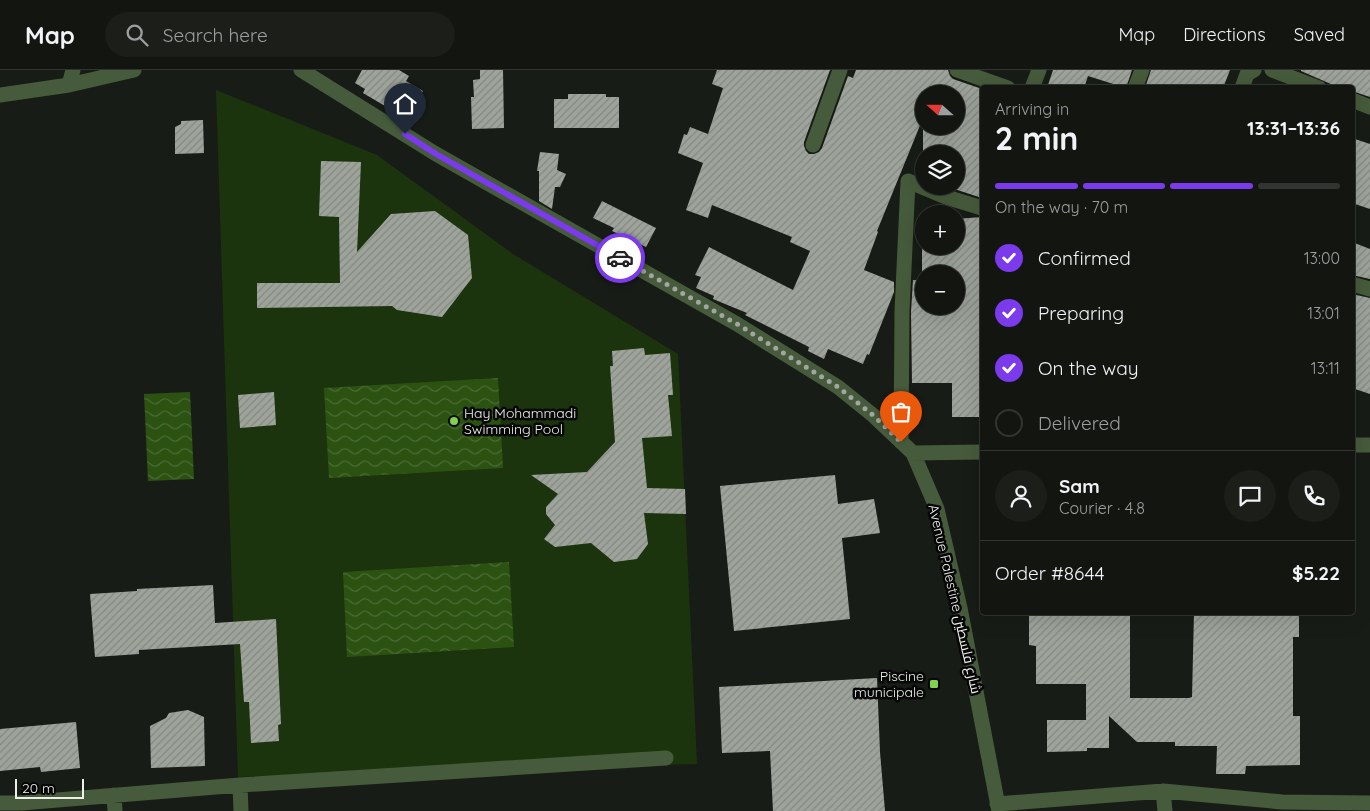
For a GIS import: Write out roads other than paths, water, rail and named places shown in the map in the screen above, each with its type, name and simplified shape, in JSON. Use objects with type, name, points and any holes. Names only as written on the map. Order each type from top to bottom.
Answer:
[{"type":"street","points":[[0,94],[71,77],[134,70]]},
{"type":"street","name":"Avenue Palestine شارع فلسطين","points":[[301,70],[436,154],[737,324],[838,387],[874,416],[913,453],[937,509],[960,608],[998,807]]},
{"type":"street","points":[[813,145],[840,70]]},
{"type":"street","points":[[957,70],[1000,85]]},
{"type":"street","points":[[1033,85],[1039,70]]},
{"type":"street","points":[[1136,85],[1142,70]]},
{"type":"street","points":[[1243,85],[1247,74],[1254,70]]},
{"type":"street","points":[[1272,70],[1311,85]]},
{"type":"street","points":[[1355,101],[1370,107]]},
{"type":"street","points":[[901,442],[902,312],[908,181],[946,197],[980,207]]},
{"type":"street","points":[[1355,285],[1370,290]]},
{"type":"street","points":[[1355,445],[1370,445]]},
{"type":"street","points":[[913,453],[980,452]]},
{"type":"street","points":[[0,803],[21,807],[114,794],[666,758]]},
{"type":"street","points":[[240,786],[241,811]]},
{"type":"street","points":[[1163,791],[1165,811]]},
{"type":"street","points":[[998,807],[1163,791],[1283,807],[1370,803]]},
{"type":"street","points":[[114,794],[115,811]]},
{"type":"water","points":[[498,378],[503,468],[329,478],[324,388]]},
{"type":"water","points":[[190,392],[194,479],[148,481],[144,394]]},
{"type":"water","points":[[509,562],[514,647],[347,657],[343,572]]},
{"type":"place","name":"Hay Mohammadi Swimming Pool","points":[[454,421]]},
{"type":"place","name":"Piscine municipale","points":[[934,684]]}]
